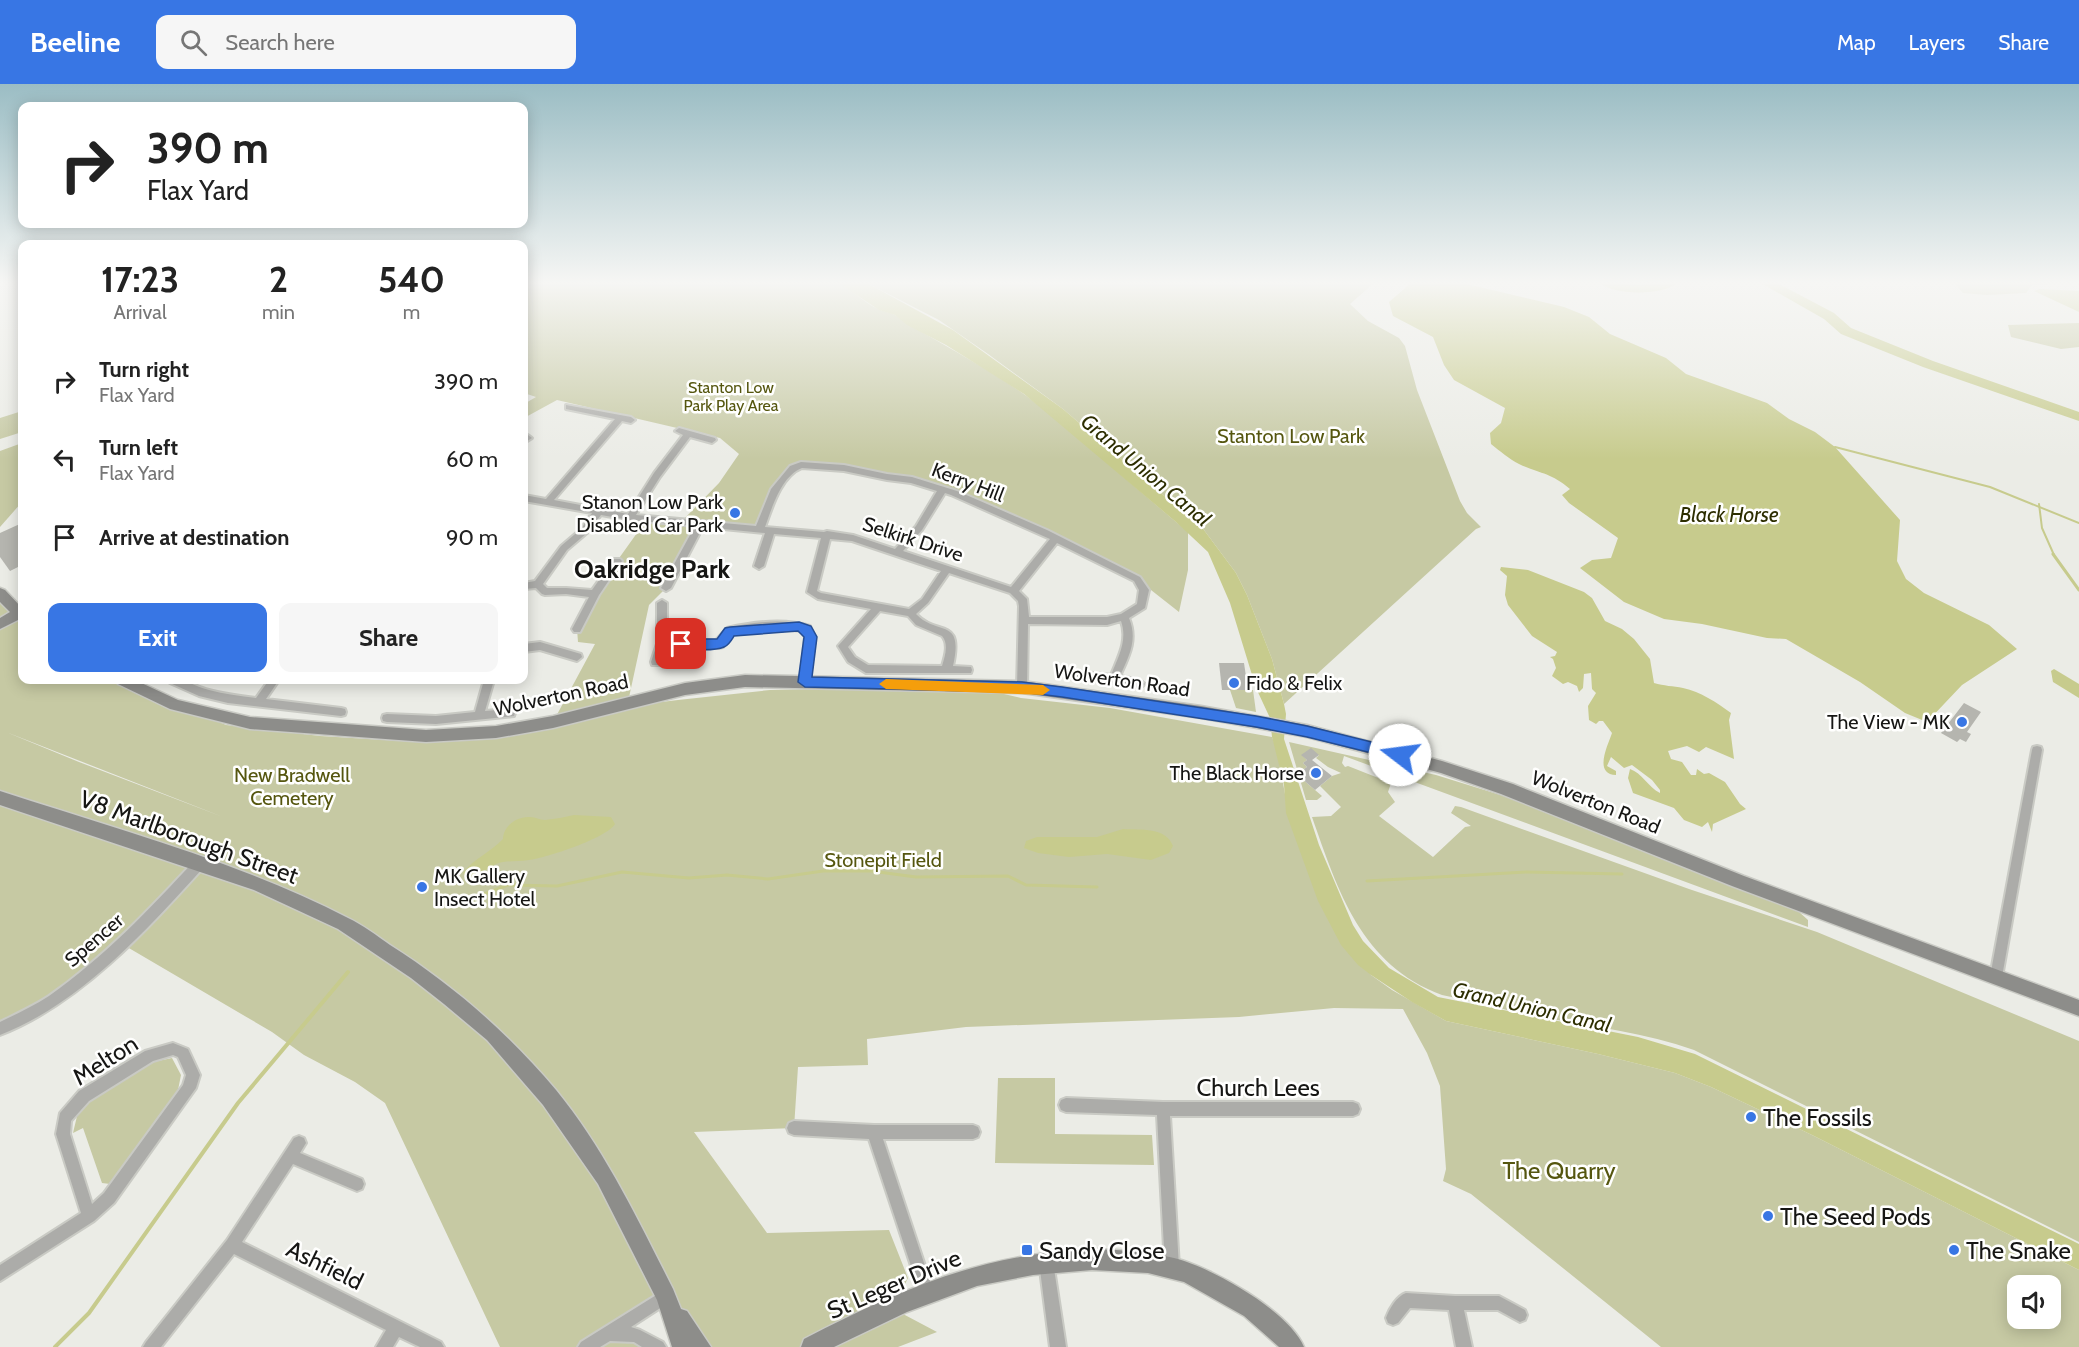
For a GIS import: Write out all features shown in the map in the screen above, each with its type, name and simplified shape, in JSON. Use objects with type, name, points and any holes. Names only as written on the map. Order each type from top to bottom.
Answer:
[{"type":"street","points":[[569,407],[631,420]]},
{"type":"street","points":[[547,503],[620,418]]},
{"type":"street","points":[[630,517],[684,433],[712,440]]},
{"type":"street","name":"Kerry Hill","points":[[759,529],[776,489],[794,468],[801,465],[844,468],[912,480],[954,493],[1056,538],[1137,579],[1144,590],[1142,606],[1124,617]]},
{"type":"street","points":[[897,552],[919,528],[942,490]]},
{"type":"street","name":"Selkirk Drive","points":[[528,499],[630,517],[853,538],[1013,591]]},
{"type":"street","points":[[528,585],[538,584],[564,548],[584,531],[598,512]]},
{"type":"street","points":[[666,588],[700,525]]},
{"type":"street","points":[[759,566],[771,530]]},
{"type":"street","points":[[828,534],[812,592],[818,596],[911,613],[917,621],[943,632],[949,638],[952,643],[947,669]]},
{"type":"street","points":[[1022,687],[1024,620],[1022,599],[1013,591],[1056,538]]},
{"type":"street","points":[[577,629],[595,594],[617,561]]},
{"type":"street","points":[[911,613],[925,601],[947,569]]},
{"type":"street","points":[[538,584],[545,592],[566,591],[595,594]]},
{"type":"street","points":[[0,592],[18,611]]},
{"type":"street","points":[[656,662],[662,644],[662,603]]},
{"type":"street","points":[[878,607],[871,618],[843,645],[845,652],[855,663],[866,669],[968,670]]},
{"type":"street","points":[[0,624],[18,615]]},
{"type":"street","points":[[1024,620],[1107,621],[1124,617],[1130,628],[1127,655],[1120,664],[1114,679]]},
{"type":"street","points":[[662,644],[719,644],[730,632],[799,626],[807,629],[810,637],[805,682]]},
{"type":"street","points":[[528,648],[540,646],[578,657]]},
{"type":"street","points":[[1067,674],[1140,684]]},
{"type":"street","name":"Wolverton Road","points":[[131,684],[175,705],[250,723],[426,736],[496,732],[553,722],[686,689],[745,681],[1022,687],[1152,704],[1297,729],[1389,752],[1507,789],[1738,881],[2079,1008]]},
{"type":"street","points":[[183,684],[203,693],[228,699],[341,712]]},
{"type":"street","points":[[258,703],[271,684]]},
{"type":"street","points":[[479,715],[488,684]]},
{"type":"street","points":[[387,718],[436,720],[510,713]]},
{"type":"street","points":[[1996,977],[2037,750]]},
{"type":"street","name":"V8 Marlborough Street","points":[[0,798],[259,884],[344,924],[417,972],[450,998],[493,1035],[550,1098],[605,1178],[668,1301],[683,1347]]},
{"type":"street","name":"Spencer","points":[[0,1029],[51,1001],[103,960],[162,906],[199,864]]},
{"type":"street","name":"Melton","points":[[0,1274],[89,1216],[109,1198],[189,1088],[193,1075],[183,1053],[173,1049],[150,1055],[84,1096],[65,1118],[63,1134],[89,1216]]},
{"type":"street","name":"Church Lees","points":[[1066,1105],[1163,1109],[1353,1109]]},
{"type":"street","points":[[1163,1109],[1172,1267]]},
{"type":"street","points":[[794,1128],[874,1132],[973,1132]]},
{"type":"street","points":[[874,1132],[927,1293]]},
{"type":"street","points":[[151,1347],[232,1245],[292,1157],[299,1143]]},
{"type":"street","points":[[292,1157],[357,1184]]},
{"type":"street","name":"Ashfield","points":[[232,1245],[436,1347]]},
{"type":"street","name":"St Leger Drive","points":[[812,1347],[927,1293],[972,1277],[1046,1262],[1111,1258],[1172,1267],[1189,1273],[1244,1303],[1293,1347]]},
{"type":"street","points":[[1046,1262],[1058,1347]]},
{"type":"street","points":[[1394,1318],[1406,1300],[1499,1303],[1520,1315]]},
{"type":"street","points":[[586,1347],[668,1301],[700,1347]]},
{"type":"street","points":[[1455,1303],[1464,1347]]},
{"type":"street","points":[[384,1347],[397,1327]]},
{"type":"street","points":[[608,1334],[635,1335],[658,1347]]},
{"type":"green space","name":"Stanton Low Park Play Area","points":[[528,341],[937,341],[1025,395],[1079,438],[1188,532],[1188,570],[1179,612],[1137,579],[954,493],[912,480],[844,468],[801,465],[776,489],[759,529],[700,525],[666,588],[649,605],[628,702],[553,722],[595,644],[578,642],[577,629],[617,561],[647,519],[680,523],[719,483],[739,454],[720,438],[557,400],[528,416],[528,402],[536,397],[528,394]]},
{"type":"green space","name":"Stanton Low Park","points":[[969,341],[1401,341],[1405,346],[1417,390],[1460,501],[1467,513],[1481,527],[1476,529],[1284,704],[1272,659],[1247,595],[1236,573],[1204,530],[1063,409]]},
{"type":"green space","points":[[2027,341],[2079,341],[2079,347],[2061,349]]},
{"type":"green space","points":[[18,412],[18,433],[0,439],[0,418]]},
{"type":"green space","points":[[18,444],[18,507],[0,527],[0,451]]},
{"type":"green space","points":[[0,593],[18,612],[18,684],[132,684],[226,725],[320,736],[417,742],[470,740],[554,727],[653,703],[770,690],[969,686],[1021,698],[1110,708],[1272,737],[1285,794],[1371,975],[1392,990],[1446,1021],[1675,1073],[1711,1087],[1814,1136],[2079,1270],[2079,1347],[1661,1347],[1471,1194],[1443,1181],[1446,1169],[1440,1086],[1427,1053],[1403,1009],[1334,1008],[1239,1017],[966,1027],[867,1039],[868,1065],[798,1067],[794,1128],[694,1132],[767,1233],[889,1230],[908,1278],[902,1290],[847,1329],[903,1314],[937,1332],[898,1347],[700,1347],[665,1296],[609,1333],[658,1347],[500,1347],[385,1103],[355,1082],[304,1055],[272,1032],[122,944],[103,960],[0,1029]],"holes":[[[6,732],[223,817],[79,762]]]},
{"type":"green space","points":[[1230,690],[1253,690],[1256,712],[1236,708]]},
{"type":"green space","points":[[1289,742],[1436,775],[1507,797],[1798,911],[1808,920],[1808,927],[1344,756],[1342,763],[1345,767],[1348,766],[1391,783],[1388,792],[1395,802],[1379,816],[1433,857],[1465,827],[1471,826],[1451,813],[1455,806],[1461,807],[1689,889],[1817,932],[2079,1041],[2079,1242],[1694,1050],[1639,1035],[1533,1016],[1442,995],[1414,982],[1391,965],[1372,945],[1356,922],[1332,872],[1312,817],[1331,816],[1341,807],[1320,786],[1332,776],[1341,773],[1316,758],[1319,755],[1302,755],[1307,760],[1303,763],[1307,767],[1301,771],[1305,775],[1301,778],[1322,796],[1317,800],[1306,800]]},
{"type":"green space","points":[[172,1058],[181,1075],[177,1095],[110,1184],[102,1183],[83,1128],[73,1133],[78,1112],[91,1098],[148,1063]]},
{"type":"green space","points":[[998,1078],[1055,1078],[1055,1134],[1152,1135],[1154,1165],[995,1163]]},
{"type":"water","points":[[938,341],[968,341],[1063,409],[1204,530],[1236,573],[1272,659],[1286,714],[1284,739],[1319,845],[1353,925],[1363,941],[1389,968],[1438,997],[1638,1037],[1695,1054],[2079,1244],[2079,1270],[1814,1136],[1711,1087],[1675,1073],[1446,1021],[1412,1002],[1358,965],[1341,945],[1318,901],[1286,813],[1284,785],[1272,737],[1270,718],[1256,688],[1230,603],[1208,552],[1176,522],[1024,394]]},
{"type":"water","name":"Black Horse","points":[[1435,341],[1626,341],[1666,358],[1686,374],[1767,403],[1835,447],[1900,520],[1897,561],[1906,579],[1924,593],[1989,625],[2017,649],[1962,685],[1927,722],[1905,713],[1860,682],[1786,639],[1767,638],[1702,624],[1664,619],[1624,602],[1580,568],[1592,560],[1611,558],[1618,538],[1569,503],[1562,495],[1570,489],[1563,483],[1515,462],[1491,444],[1490,433],[1501,423],[1505,408],[1454,380],[1444,365]]},
{"type":"water","points":[[1501,567],[1528,570],[1584,592],[1592,598],[1605,621],[1622,629],[1634,639],[1650,659],[1654,683],[1696,692],[1731,713],[1729,720],[1734,759],[1706,747],[1699,752],[1687,746],[1668,751],[1671,759],[1682,762],[1691,775],[1696,775],[1697,769],[1725,782],[1746,809],[1713,824],[1712,832],[1708,822],[1702,827],[1684,820],[1674,808],[1633,793],[1628,778],[1630,769],[1660,793],[1660,790],[1652,780],[1632,765],[1624,768],[1611,757],[1607,766],[1616,771],[1616,775],[1605,770],[1605,751],[1612,733],[1603,721],[1596,724],[1589,720],[1588,706],[1596,693],[1592,689],[1591,673],[1584,674],[1583,688],[1579,692],[1577,686],[1568,682],[1563,684],[1552,676],[1556,668],[1550,657],[1555,656],[1557,652],[1532,636],[1508,605],[1505,595],[1507,576],[1500,570]]},
{"type":"water","points":[[2054,669],[2079,684],[2079,698],[2053,682],[2051,671]]},
{"type":"water","points":[[574,815],[611,817],[615,824],[589,841],[548,856],[496,864],[470,877],[466,877],[463,873],[503,839],[505,830],[516,820],[530,817],[545,820]]},
{"type":"water","points":[[1123,829],[1152,831],[1165,835],[1173,846],[1169,853],[1151,860],[1107,854],[1069,857],[1038,853],[1024,848],[1026,841],[1037,837],[1097,837]]},
{"type":"building","points":[[18,525],[18,567],[10,571],[0,557],[0,533]]},
{"type":"building","name":"Fido & Felix","points":[[1219,663],[1244,663],[1248,690],[1222,690]]},
{"type":"building","name":"The View - MK","points":[[1964,703],[1981,712],[1967,732],[1971,734],[1966,742],[1960,739],[1957,742],[1941,733]]},
{"type":"building","name":"The Black Horse","points":[[1311,748],[1319,755],[1312,760],[1332,776],[1315,790],[1301,778],[1305,775],[1301,771],[1307,767],[1303,763],[1307,760],[1301,755]]},
{"type":"waterway","points":[[1871,341],[1928,364],[2079,417]]},
{"type":"waterway","points":[[1835,447],[1990,487],[2039,507]]},
{"type":"waterway","points":[[2039,507],[2079,523]]},
{"type":"waterway","points":[[2039,507],[2042,528],[2054,555]]},
{"type":"waterway","points":[[2053,554],[2079,590]]},
{"type":"waterway","points":[[445,896],[466,901],[508,885],[557,886],[622,872],[689,878],[727,875],[768,879],[823,871],[871,871],[916,877],[1008,876],[1026,885],[1097,887]]},
{"type":"waterway","points":[[1367,881],[1526,872],[1622,874]]},
{"type":"waterway","points":[[55,1347],[89,1313],[238,1103],[348,972]]},
{"type":"slow traffic","points":[[886,684],[1022,687],[1043,690]]},
{"type":"place","name":"Stanon Low Park Disabled Car Park","points":[[735,513]]},
{"type":"place","name":"Fido & Felix","points":[[1234,683]]},
{"type":"place","name":"The View - MK","points":[[1962,722]]},
{"type":"place","name":"The Black Horse","points":[[1316,773]]},
{"type":"place","name":"MK Gallery Insect Hotel","points":[[422,887]]},
{"type":"place","name":"The Fossils","points":[[1751,1117]]},
{"type":"place","name":"The Seed Pods","points":[[1768,1216]]},
{"type":"place","name":"Sandy Close","points":[[1027,1250]]},
{"type":"place","name":"The Snake","points":[[1954,1250]]},
{"type":"district","name":"Oakridge Park","points":[[652,569]]},
{"type":"route","points":[[681,644],[719,644],[730,632],[799,626],[807,629],[810,634],[805,682],[1022,687],[1162,706],[1307,731],[1400,755]]},
{"type":"water label","name":"Grand Union Canal","points":[[1146,470]]},
{"type":"water label","name":"Grand Union Canal","points":[[1532,1007]]},
{"type":"park label","name":"New Bradwell Cemetery","points":[[292,786]]},
{"type":"park label","name":"Stonepit Field","points":[[883,860]]},
{"type":"park label","name":"The Quarry","points":[[1559,1170]]}]
